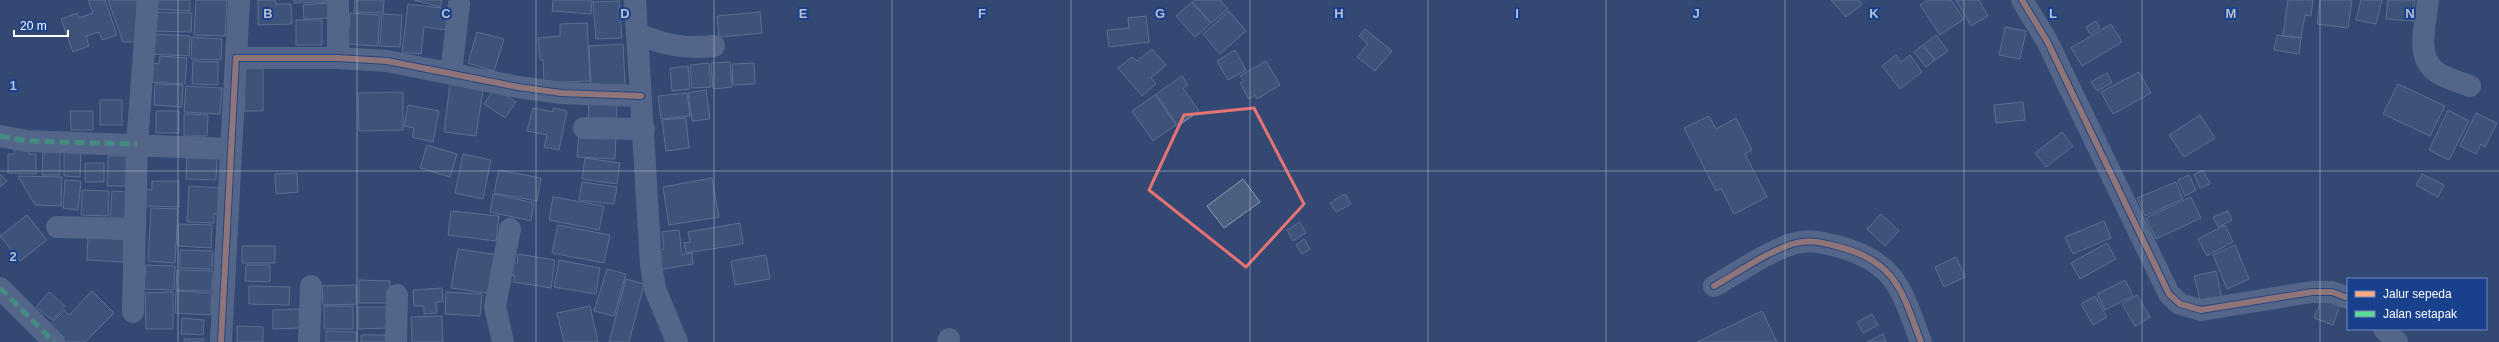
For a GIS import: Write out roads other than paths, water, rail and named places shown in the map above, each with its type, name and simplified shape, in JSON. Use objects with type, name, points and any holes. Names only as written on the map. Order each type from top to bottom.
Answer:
[{"type":"street","points":[[133,312],[137,144],[148,0]]},
{"type":"street","points":[[222,342],[239,0]]},
{"type":"street","points":[[338,0],[338,58]]},
{"type":"street","points":[[635,0],[644,129],[651,265],[655,289],[677,342]]},
{"type":"street","points":[[2022,0],[2047,41],[2170,294],[2180,304],[2201,310],[2312,292],[2332,292],[2347,298]]},
{"type":"street","points":[[2428,0],[2424,34],[2424,54],[2427,64],[2436,72],[2470,86]]},
{"type":"street","points":[[451,73],[459,4]]},
{"type":"street","points":[[637,34],[675,47],[688,48],[714,46]]},
{"type":"street","points":[[236,58],[338,58],[387,61],[518,87],[561,93],[641,96]]},
{"type":"street","points":[[584,128],[644,129]]},
{"type":"street","points":[[0,136],[26,141],[137,144],[231,149]]},
{"type":"street","points":[[57,227],[135,229]]},
{"type":"street","points":[[503,342],[495,307],[510,229]]},
{"type":"street","points":[[1714,286],[1792,244],[1810,241],[1852,250],[1875,260],[1893,278],[1921,342]]},
{"type":"street","points":[[309,342],[311,286]]},
{"type":"street","points":[[0,288],[54,342]]},
{"type":"street","points":[[396,342],[397,296]]},
{"type":"street","points":[[2385,330],[2397,342]]}]
